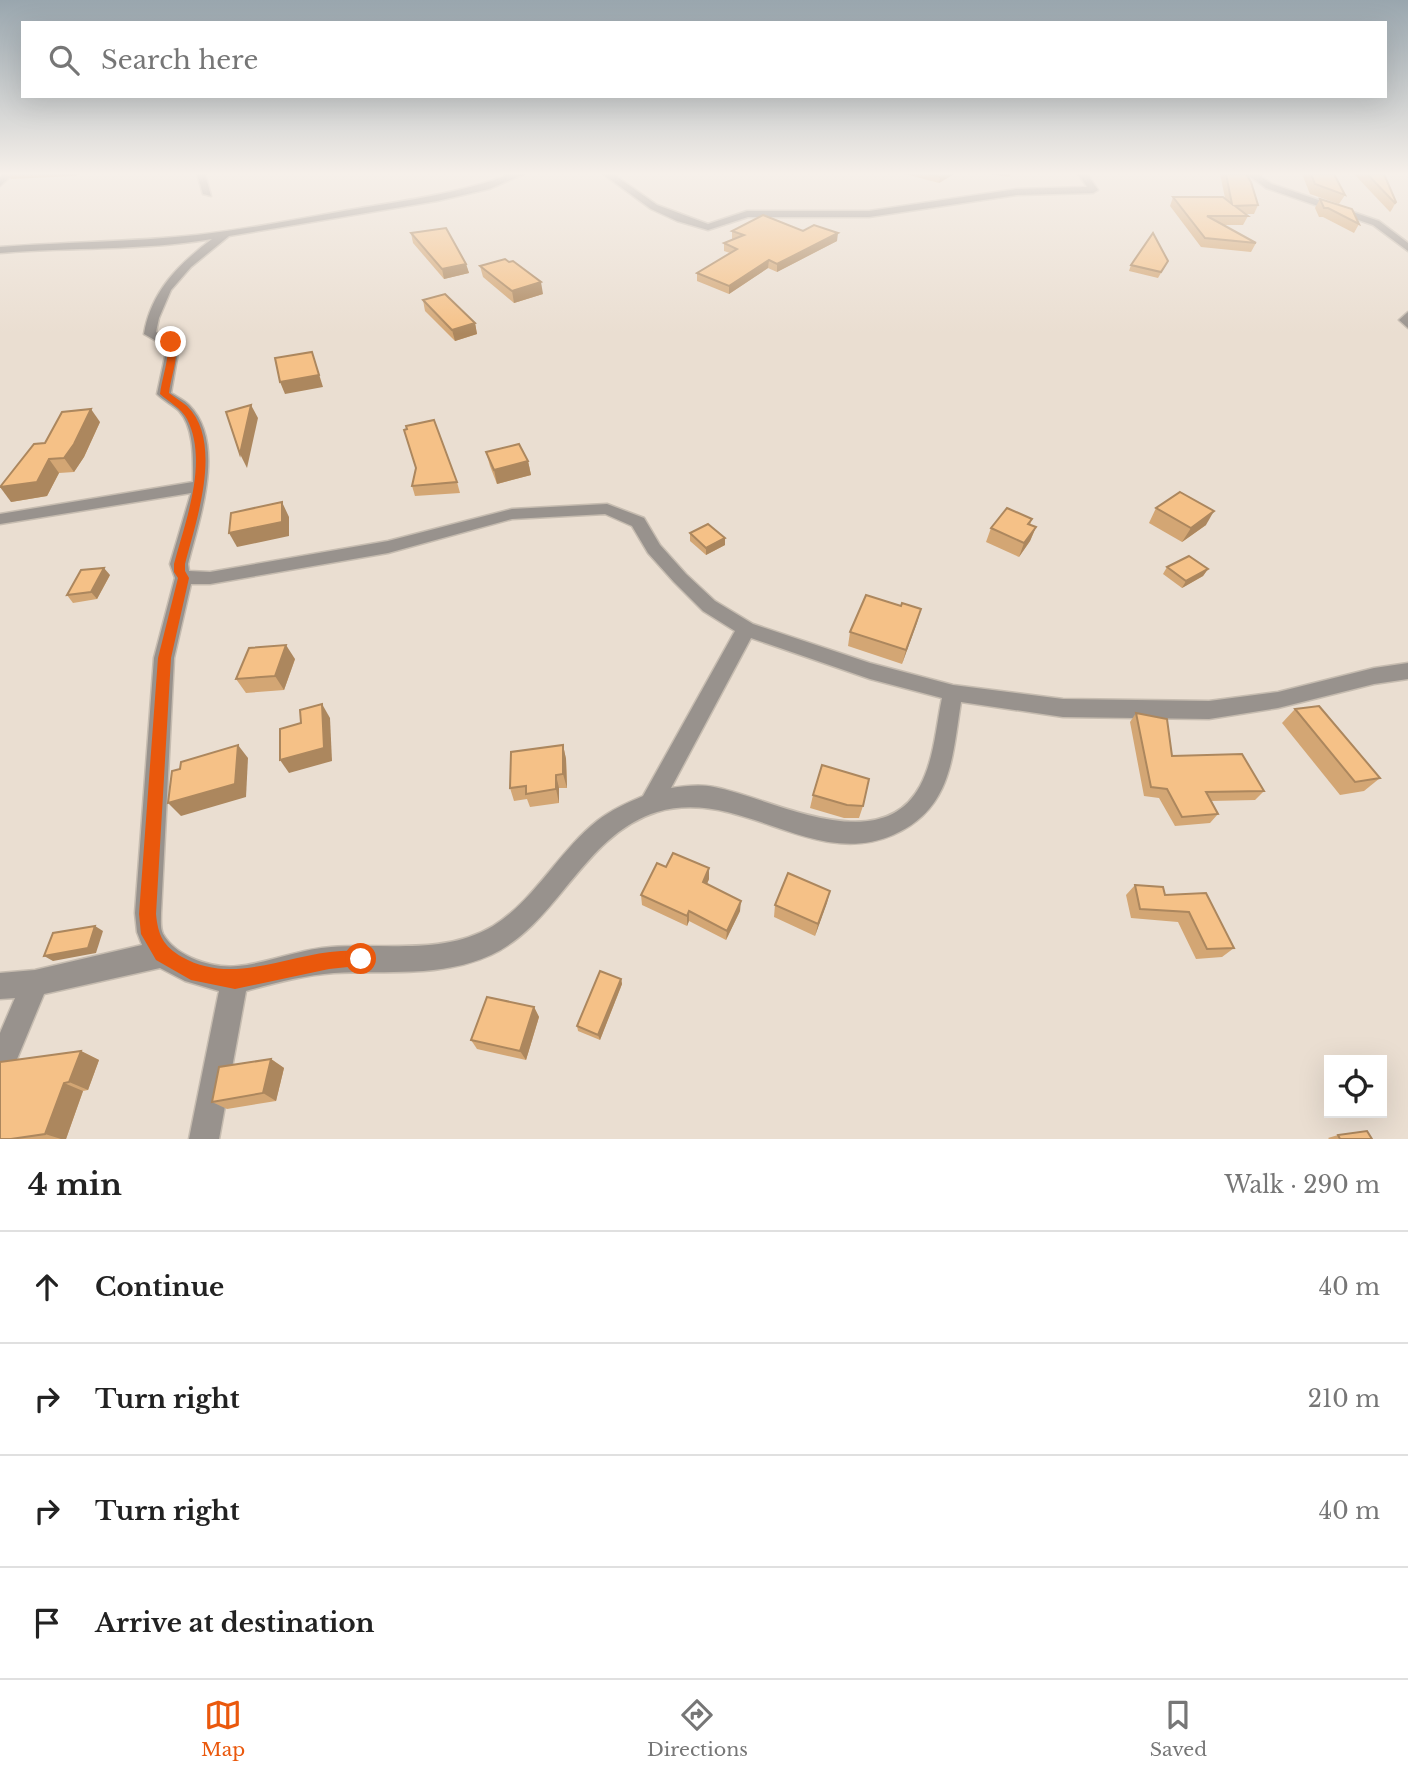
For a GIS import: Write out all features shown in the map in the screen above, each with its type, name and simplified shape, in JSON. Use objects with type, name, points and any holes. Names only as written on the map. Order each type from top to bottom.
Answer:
[{"type":"street","points":[[0,250],[120,245],[265,227]]},
{"type":"street","points":[[1381,227],[1408,248]]},
{"type":"street","points":[[225,234],[174,277],[159,302],[150,329],[150,334],[171,342],[173,347],[164,394],[184,408],[193,421],[200,455],[201,485],[179,564],[184,578],[164,658],[148,914],[150,934],[162,954],[191,971],[235,980],[329,960],[418,960],[470,951],[501,936],[524,919],[551,893],[603,828],[624,814],[651,804],[700,795],[821,831],[858,834],[882,827],[906,818],[929,795],[953,693]]},
{"type":"street","points":[[1408,316],[1405,320],[1408,324]]},
{"type":"street","points":[[0,520],[201,485]]},
{"type":"street","points":[[184,578],[210,578],[388,547],[512,514],[607,509],[638,522],[654,549],[680,578],[709,606],[746,629],[870,671],[953,693],[1063,708],[1209,710],[1278,700],[1374,676],[1408,671]]},
{"type":"street","points":[[651,804],[746,629]]},
{"type":"street","points":[[0,986],[35,983],[162,954]]},
{"type":"street","points":[[204,1139],[235,980]]},
{"type":"street","points":[[0,1066],[35,983]]},
{"type":"building","points":[[739,227],[793,227],[803,231],[810,227],[820,227],[838,233],[777,264],[769,260],[729,286],[697,273],[737,249],[724,243],[744,235],[732,231]]},
{"type":"building","points":[[1197,227],[1227,227],[1256,243],[1205,238]]},
{"type":"building","points":[[446,228],[466,264],[442,269],[411,233]]},
{"type":"building","points":[[1153,233],[1168,261],[1161,272],[1131,265]]},
{"type":"building","points":[[505,259],[513,261],[541,282],[512,291],[480,266]]},
{"type":"building","points":[[445,294],[475,323],[452,330],[423,300]]},
{"type":"building","points":[[312,352],[319,375],[280,382],[275,358]]},
{"type":"building","points":[[251,405],[240,454],[226,412]]},
{"type":"building","points":[[91,409],[64,458],[49,459],[37,482],[0,487],[34,444],[45,443],[62,412]]},
{"type":"building","points":[[434,420],[457,482],[412,486],[416,468],[404,430],[407,429],[406,426]]},
{"type":"building","points":[[519,444],[528,461],[494,470],[486,452]]},
{"type":"building","points":[[1180,492],[1214,511],[1191,528],[1156,508]]},
{"type":"building","points":[[282,502],[282,522],[229,533],[231,513]]},
{"type":"building","points":[[1007,508],[1032,519],[1028,524],[1036,527],[1024,543],[991,528]]},
{"type":"building","points":[[708,524],[725,538],[706,548],[690,533]]},
{"type":"building","points":[[1189,556],[1208,569],[1186,581],[1167,567]]},
{"type":"building","points":[[104,568],[91,592],[67,595],[81,570]]},
{"type":"building","points":[[866,595],[921,609],[906,650],[850,632]]},
{"type":"building","points":[[286,645],[275,676],[236,679],[249,648]]},
{"type":"building","points":[[322,704],[324,748],[280,760],[280,729],[301,723],[300,710]]},
{"type":"building","points":[[1319,706],[1380,778],[1355,782],[1295,709]]},
{"type":"building","points":[[1136,713],[1167,719],[1172,756],[1242,754],[1264,791],[1206,792],[1218,814],[1182,817],[1167,789],[1151,787]]},
{"type":"building","points":[[238,745],[235,784],[168,803],[172,771],[180,769],[181,762]]},
{"type":"building","points":[[563,745],[563,774],[556,775],[556,789],[526,794],[526,786],[510,788],[511,752]]},
{"type":"building","points":[[822,765],[869,779],[863,806],[847,805],[813,795]]},
{"type":"building","points":[[673,853],[709,868],[703,882],[741,901],[727,931],[689,911],[687,916],[641,895],[657,863],[666,867]]},
{"type":"building","points":[[788,873],[830,891],[818,924],[775,905]]},
{"type":"building","points":[[1135,885],[1163,887],[1165,895],[1206,893],[1234,948],[1207,949],[1189,912],[1140,909]]},
{"type":"building","points":[[95,926],[88,948],[44,956],[53,933]]},
{"type":"building","points":[[600,971],[621,979],[598,1035],[577,1026]]},
{"type":"building","points":[[487,997],[534,1007],[520,1051],[471,1040]]},
{"type":"building","points":[[81,1051],[69,1082],[64,1083],[45,1134],[0,1139],[0,1062]]},
{"type":"building","points":[[271,1059],[263,1093],[212,1102],[219,1067]]},
{"type":"building","points":[[1367,1131],[1372,1139],[1340,1139],[1338,1135]]},
{"type":"route","points":[[171,342],[173,353],[164,383],[164,394],[184,408],[193,421],[200,455],[201,485],[179,564],[184,578],[164,658],[148,914],[150,934],[162,954],[191,971],[235,980],[329,960],[361,959]]}]
